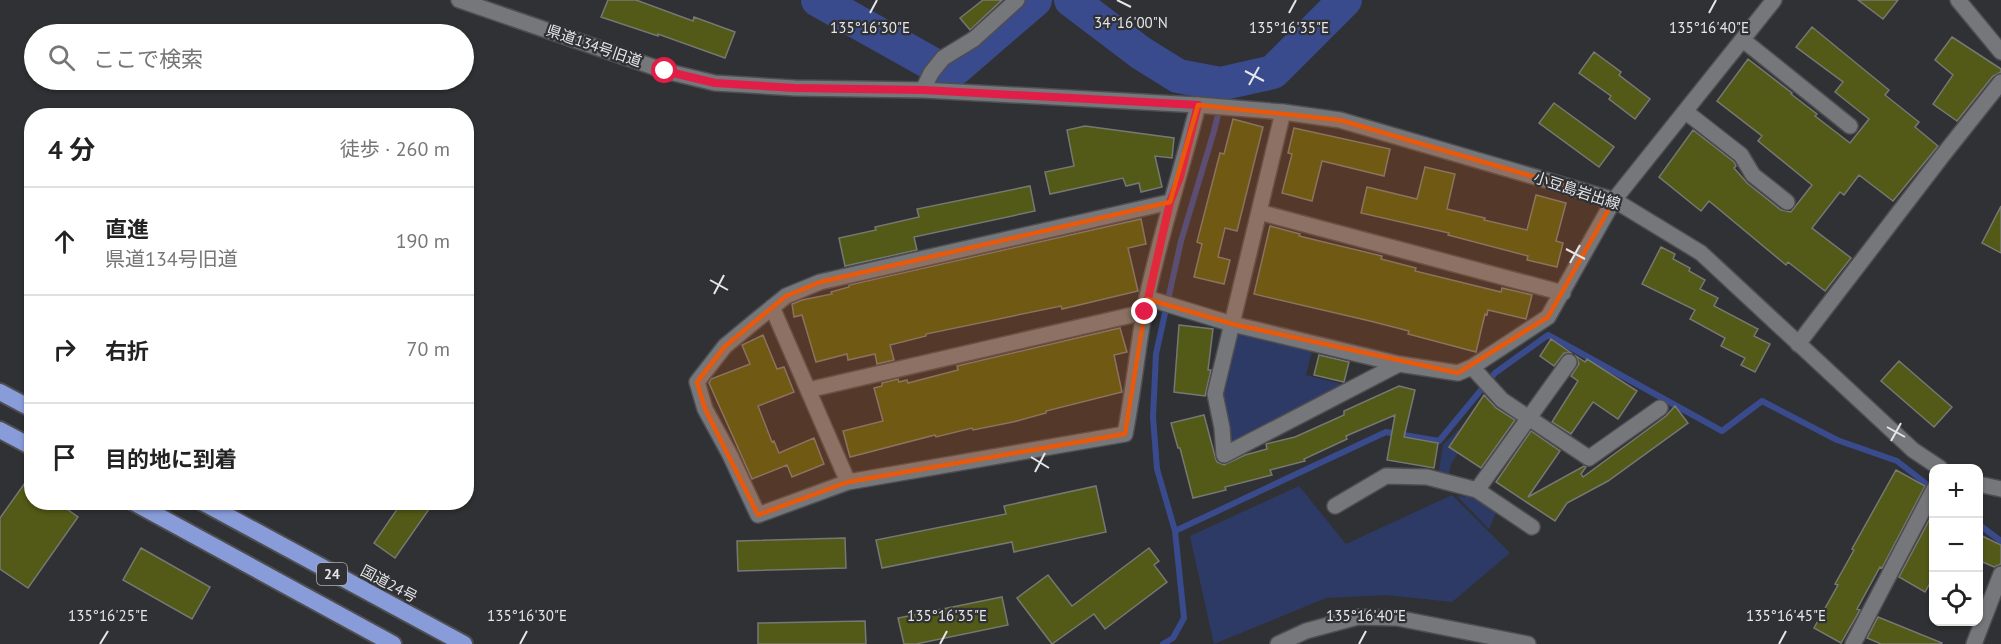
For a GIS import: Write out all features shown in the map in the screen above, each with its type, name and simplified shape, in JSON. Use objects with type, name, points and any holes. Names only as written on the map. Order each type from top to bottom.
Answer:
[{"type":"highway","points":[[0,392],[24,405]]},
{"type":"highway","points":[[0,430],[24,443]]},
{"type":"highway","name":"24","points":[[148,510],[393,644]]},
{"type":"highway","name":"国道24号","points":[[217,510],[464,644]]},
{"type":"street","name":"県道134号旧道","points":[[459,0],[665,71],[715,83],[795,88],[923,90],[1198,105]]},
{"type":"street","points":[[923,90],[943,58],[974,39],[1017,0]]},
{"type":"street","points":[[1482,378],[1548,317],[1614,200],[1774,0]]},
{"type":"street","points":[[1958,0],[2001,52]]},
{"type":"street","points":[[1743,40],[1850,126]]},
{"type":"street","points":[[1798,344],[1942,154],[2001,82]]},
{"type":"street","points":[[1170,202],[820,282],[786,296],[725,346],[697,382],[705,409],[758,515],[848,482],[1125,434],[1170,202],[1180,177],[1198,105]]},
{"type":"street","name":"小豆島岩出線","points":[[1198,105],[1283,112],[1340,120],[1614,200],[1701,253],[1913,450],[1934,464]]},
{"type":"street","points":[[1283,112],[1215,394],[1222,429],[1224,455],[1399,364]]},
{"type":"street","points":[[1686,112],[1741,155],[1753,175],[1787,202]]},
{"type":"street","points":[[1259,212],[1563,293]]},
{"type":"street","points":[[808,390],[1150,304],[1178,308],[1232,324],[1399,364],[1482,378],[1502,400],[1589,458],[1660,408]]},
{"type":"street","points":[[772,307],[848,482]]},
{"type":"street","points":[[1477,490],[1569,362]]},
{"type":"street","points":[[1335,506],[1386,477],[1427,477],[1477,490],[1533,527]]},
{"type":"street","points":[[1983,485],[2001,489]]},
{"type":"street","points":[[1853,644],[1929,499]]},
{"type":"street","points":[[1974,644],[2001,574]]},
{"type":"street","points":[[1278,644],[1306,631],[1358,617],[1397,618],[1528,644]]},
{"type":"highlighted area","points":[[1198,105],[1340,120],[1614,200],[1548,317],[1458,373],[1232,324],[1147,299],[1125,434],[848,482],[758,515],[705,409],[697,382],[725,346],[754,322],[786,296],[820,282],[1170,202]]},
{"type":"shaded area","points":[[1242,333],[1312,351],[1306,375],[1349,386],[1233,444],[1227,439],[1221,393],[1235,338]]},
{"type":"shaded area","points":[[1459,429],[1469,436],[1451,464],[1449,474],[1439,471],[1443,445]]},
{"type":"shaded area","points":[[1299,486],[1346,544],[1452,495],[1510,553],[1452,602],[1386,595],[1326,598],[1214,644],[1190,536]]},
{"type":"shaded area","points":[[1457,496],[1476,498],[1497,510],[1489,529]]},
{"type":"building","points":[[608,0],[636,0],[693,21],[694,17],[735,32],[725,58],[601,17]]},
{"type":"building","points":[[983,0],[1002,0],[970,30],[960,18]]},
{"type":"building","points":[[1858,0],[1898,0],[1883,19]]},
{"type":"building","points":[[1812,27],[1889,90],[1885,95],[1919,122],[1915,127],[1938,146],[1893,201],[1859,175],[1844,195],[1840,192],[1812,228],[1851,258],[1825,291],[1788,262],[1786,265],[1709,201],[1701,211],[1659,177],[1693,130],[1734,162],[1736,166],[1734,168],[1747,183],[1781,210],[1791,212],[1812,185],[1758,141],[1762,136],[1717,101],[1748,59],[1850,143],[1869,119],[1835,92],[1843,82],[1796,47]]},
{"type":"building","points":[[1952,37],[2001,69],[2001,72],[1993,76],[1957,121],[1933,104],[1953,75],[1935,60]]},
{"type":"building","points":[[1594,52],[1621,72],[1619,75],[1650,99],[1635,119],[1609,99],[1611,96],[1579,73]]},
{"type":"building","points":[[1554,103],[1614,147],[1599,167],[1539,123]]},
{"type":"building","points":[[1233,119],[1263,127],[1237,231],[1225,228],[1218,257],[1230,260],[1224,284],[1194,277],[1202,244],[1197,242],[1220,153],[1224,154]]},
{"type":"building","points":[[1085,126],[1174,138],[1172,158],[1155,156],[1162,187],[1141,192],[1139,183],[1126,186],[1123,178],[1050,194],[1045,172],[1074,166],[1067,130]]},
{"type":"building","points":[[1294,128],[1390,149],[1384,176],[1322,161],[1312,201],[1282,193],[1292,154],[1288,153]]},
{"type":"building","points":[[1425,167],[1455,174],[1447,209],[1485,218],[1484,220],[1527,230],[1536,195],[1566,203],[1556,241],[1563,243],[1557,267],[1527,260],[1528,256],[1448,235],[1449,233],[1361,213],[1367,187],[1417,199]]},
{"type":"building","points":[[1030,186],[1035,211],[914,237],[917,250],[845,266],[839,238],[919,217],[917,209]]},
{"type":"building","points":[[2001,206],[2001,253],[1982,243]]},
{"type":"building","points":[[1141,219],[1146,244],[1128,248],[1138,291],[1062,309],[1061,306],[926,334],[926,336],[890,345],[894,360],[877,364],[875,354],[848,360],[847,354],[816,362],[802,315],[794,317],[792,304],[832,294],[831,292],[849,287],[849,285]]},
{"type":"building","points":[[1270,226],[1300,234],[1299,236],[1382,256],[1381,259],[1416,268],[1415,271],[1501,292],[1502,288],[1532,295],[1526,319],[1488,310],[1476,352],[1408,334],[1409,331],[1254,294]]},
{"type":"building","points":[[1661,247],[1675,254],[1673,259],[1690,268],[1689,271],[1705,280],[1700,289],[1718,298],[1714,306],[1758,329],[1754,336],[1770,344],[1755,372],[1741,365],[1745,358],[1721,346],[1725,338],[1690,319],[1695,310],[1642,284]]},
{"type":"building","points":[[1179,325],[1213,329],[1208,370],[1211,370],[1205,396],[1174,392]]},
{"type":"building","points":[[1120,328],[1127,352],[1114,355],[1122,392],[1046,411],[1046,413],[1013,422],[973,430],[972,428],[936,437],[935,435],[850,457],[843,431],[883,421],[874,388],[882,386],[882,383],[898,379],[899,382],[907,380],[908,383],[958,370],[957,366]]},
{"type":"building","points":[[763,335],[777,369],[784,367],[794,392],[758,406],[772,442],[774,441],[779,453],[814,438],[824,464],[792,477],[787,465],[752,479],[709,383],[711,379],[750,364],[742,345]]},
{"type":"building","points":[[1551,339],[1571,353],[1564,353],[1554,366],[1540,356]]},
{"type":"building","points":[[1319,355],[1349,362],[1344,382],[1314,375]]},
{"type":"building","points":[[1576,356],[1585,362],[1587,359],[1637,391],[1618,419],[1593,402],[1571,434],[1552,422],[1578,381],[1571,376],[1579,364]]},
{"type":"building","points":[[1899,361],[1952,407],[1934,427],[1881,381]]},
{"type":"building","points":[[1399,386],[1415,390],[1404,437],[1438,443],[1434,468],[1387,460],[1395,415],[1346,436],[1347,439],[1304,459],[1305,461],[1270,470],[1272,475],[1193,498],[1171,423],[1204,415],[1216,460],[1224,465],[1245,455],[1267,449],[1266,444],[1295,437],[1344,415],[1344,411]]},
{"type":"building","points":[[1484,395],[1496,408],[1515,420],[1481,468],[1449,447]]},
{"type":"building","points":[[1675,406],[1688,423],[1608,481],[1567,503],[1555,521],[1496,482],[1531,431],[1560,451],[1528,497],[1584,466],[1586,467],[1581,474],[1583,477],[1666,416]]},
{"type":"building","points":[[1896,470],[1925,486],[1882,568],[1880,567],[1857,609],[1860,610],[1841,643],[1814,628],[1838,585],[1835,584],[1854,550],[1852,549]]},
{"type":"building","points":[[24,484],[24,510],[68,510],[78,517],[28,588],[0,569],[0,518]]},
{"type":"building","points":[[1096,486],[1106,532],[1014,552],[1012,542],[882,568],[876,540],[1006,514],[1004,506]]},
{"type":"building","points":[[397,510],[428,510],[395,558],[374,543]]},
{"type":"building","points":[[1929,520],[1929,585],[1925,592],[1899,577]]},
{"type":"building","points":[[1983,536],[2001,545],[2001,564],[1994,567],[1983,562]]},
{"type":"building","points":[[845,538],[846,568],[738,571],[737,541]]},
{"type":"building","points":[[141,548],[210,587],[192,619],[123,580]]},
{"type":"building","points":[[1149,548],[1159,561],[1154,565],[1167,582],[1105,629],[1094,614],[1052,644],[1017,598],[1048,575],[1072,606]]},
{"type":"building","points":[[1002,597],[1008,625],[916,644],[904,644],[898,618]]},
{"type":"building","points":[[1878,617],[1942,644],[1881,644],[1867,638]]},
{"type":"building","points":[[865,621],[866,644],[758,644],[758,623]]},
{"type":"waterway","points":[[818,0],[943,70],[956,68],[1035,0]]},
{"type":"waterway","points":[[1071,0],[1141,53],[1178,76],[1220,84],[1273,72],[1345,0]]},
{"type":"waterway","points":[[1163,644],[1173,638],[1184,618],[1175,531],[1157,469],[1153,417],[1156,354],[1181,241],[1226,82]]},
{"type":"waterway","points":[[1175,531],[1386,432],[1439,441],[1495,373],[1548,335],[1722,431],[1762,401],[1837,440],[1897,461],[1929,486]]},
{"type":"waterway","points":[[1983,528],[2001,541]]},
{"type":"route","points":[[665,71],[715,83],[795,88],[923,90],[1198,105],[1180,177],[1170,202],[1145,312]]}]
